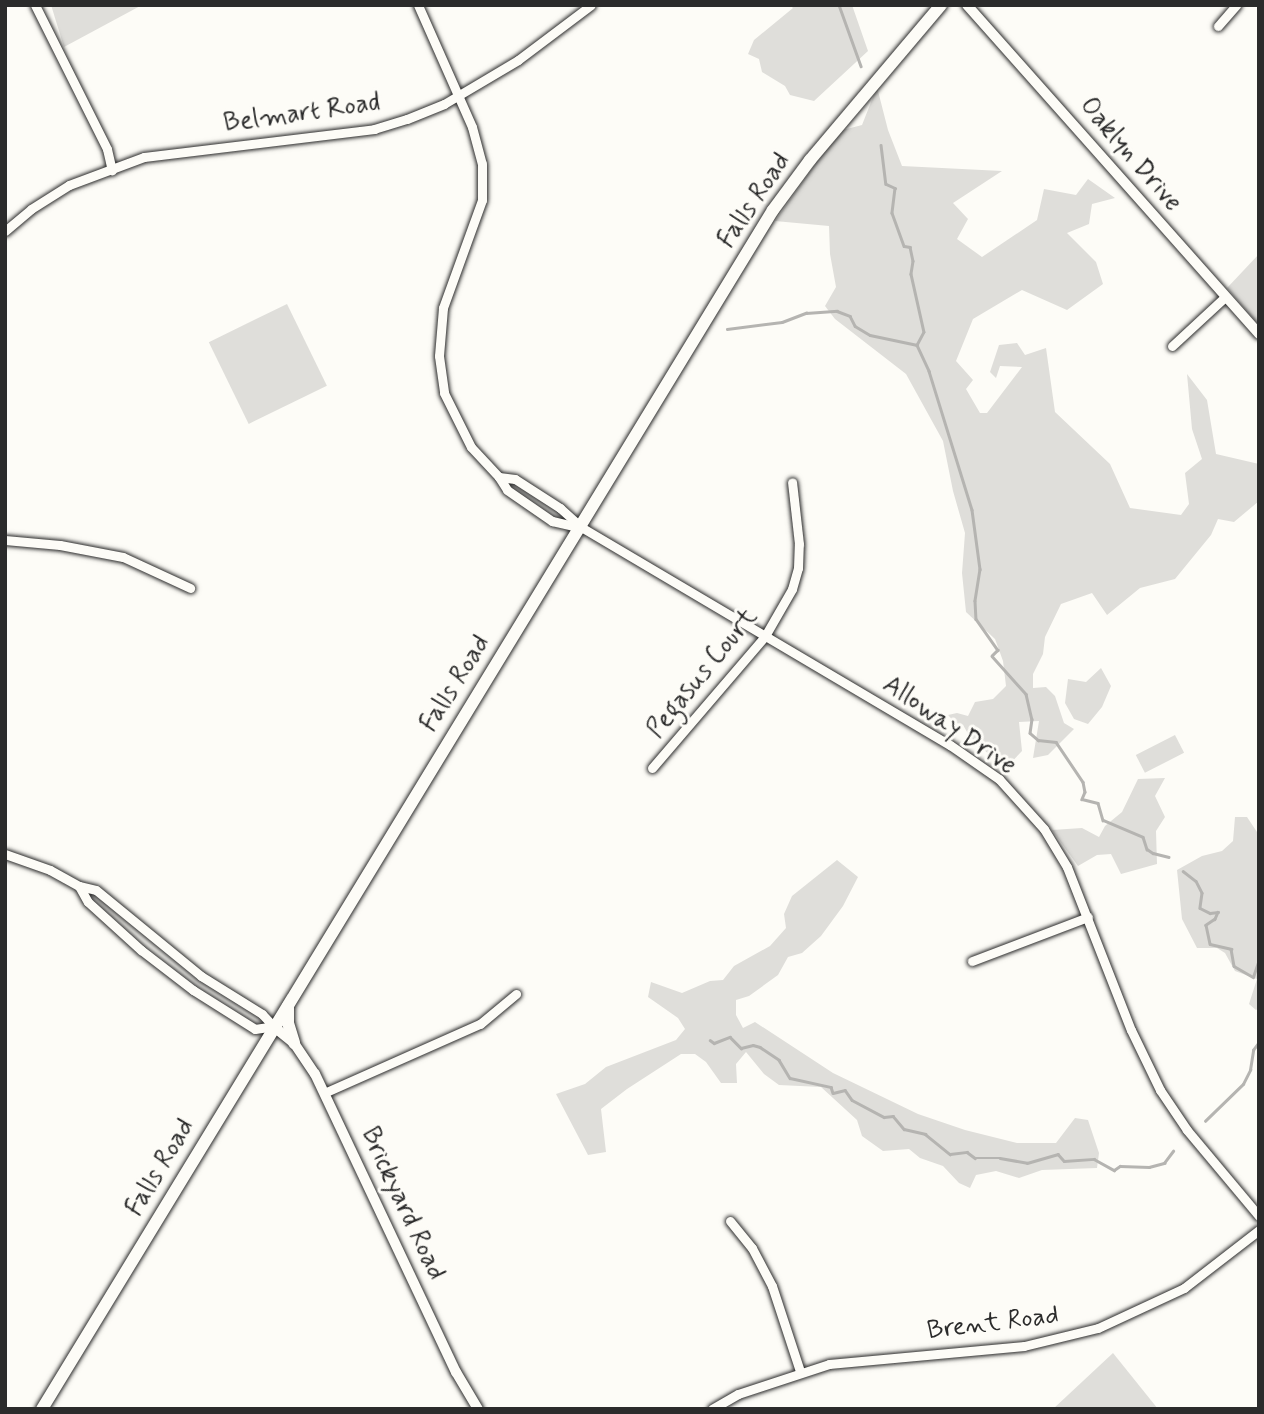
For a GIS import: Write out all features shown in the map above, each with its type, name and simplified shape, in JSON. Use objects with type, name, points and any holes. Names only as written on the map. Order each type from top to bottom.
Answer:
[{"type":"main road","name":"Falls Road","points":[[42,1409],[273,1026],[773,210],[826,140],[941,5]]},
{"type":"main road","points":[[288,1004],[288,1023],[294,1043]]},
{"type":"street","points":[[35,5],[107,149],[112,170]]},
{"type":"street","name":"Alloway Drive","points":[[418,5],[478,142],[482,164],[482,200],[443,308],[440,376],[451,412],[471,447],[499,477],[507,490],[552,521],[581,527]]},
{"type":"street","name":"Belmart Road","points":[[5,231],[31,209],[69,186],[144,158],[174,152],[374,129],[407,119],[459,96],[551,37],[591,5]]},
{"type":"street","name":"Oaklyn Drive","points":[[967,5],[1259,334]]},
{"type":"street","points":[[1218,26],[1236,5]]},
{"type":"street","points":[[1172,346],[1225,297]]},
{"type":"street","name":"Alloway Drive","points":[[499,477],[515,479],[560,508],[581,527],[950,744],[999,779],[1044,829],[1067,867],[1131,1030],[1160,1090],[1187,1130],[1259,1216]]},
{"type":"street","name":"Pegasus Court","points":[[652,768],[765,636],[792,589],[798,568],[799,544],[792,482]]},
{"type":"street","points":[[5,540],[60,545],[123,557],[190,588]]},
{"type":"street","name":"Brickyard Road","points":[[5,854],[50,870],[79,886],[96,890],[201,976],[262,1014],[294,1043],[324,1093],[456,1372],[478,1409]]},
{"type":"street","name":"Brickyard Road","points":[[79,886],[88,902],[132,942],[193,990],[255,1029],[273,1026]]},
{"type":"street","points":[[972,961],[1088,916]]},
{"type":"street","points":[[324,1093],[480,1024],[516,994]]},
{"type":"street","points":[[730,1222],[752,1248],[772,1286],[800,1371]]},
{"type":"street","name":"Brent Road","points":[[712,1409],[738,1394],[800,1371],[864,1359],[1024,1346],[1098,1328],[1184,1288],[1259,1230]]},
{"type":"shaded area","points":[[51,5],[142,5],[64,47]]},
{"type":"shaded area","points":[[790,5],[852,5],[868,51],[814,101],[790,95],[785,86],[762,72],[759,59],[748,54],[754,40],[793,8]]},
{"type":"shaded area","points":[[877,87],[888,130],[902,166],[1002,171],[953,203],[968,219],[957,239],[982,257],[1037,220],[1044,189],[1076,195],[1088,179],[1115,198],[1092,204],[1089,224],[1067,233],[1096,262],[1103,284],[1067,310],[1022,290],[973,319],[956,361],[973,380],[966,389],[980,413],[987,413],[1022,367],[1000,366],[996,378],[990,372],[999,345],[1017,343],[1025,355],[1046,348],[1055,412],[1110,464],[1130,508],[1181,515],[1189,504],[1185,473],[1202,459],[1192,429],[1187,374],[1207,400],[1216,454],[1259,464],[1259,501],[1234,522],[1218,519],[1211,535],[1175,579],[1140,588],[1107,615],[1092,593],[1061,604],[1045,637],[1043,654],[1033,674],[1033,688],[1046,687],[1055,696],[1064,723],[1074,729],[1048,755],[1033,758],[1039,721],[1019,722],[1022,751],[1005,769],[970,737],[963,725],[955,723],[948,715],[957,713],[968,716],[975,702],[993,699],[1006,686],[1003,661],[995,639],[966,612],[962,573],[965,533],[943,441],[906,374],[835,319],[825,306],[836,287],[830,254],[829,226],[775,221],[839,131],[862,125]]},
{"type":"shaded area","points":[[1259,254],[1259,325],[1227,288]]},
{"type":"shaded area","points":[[287,304],[327,386],[249,424],[209,342]]},
{"type":"shaded area","points":[[1101,668],[1111,686],[1102,707],[1088,724],[1074,719],[1065,703],[1068,679],[1086,682]]},
{"type":"shaded area","points":[[1175,735],[1184,753],[1145,773],[1136,755]]},
{"type":"shaded area","points":[[1165,778],[1155,796],[1165,817],[1156,831],[1157,864],[1121,874],[1111,854],[1097,855],[1078,866],[1052,830],[1082,828],[1099,837],[1105,826],[1122,812],[1138,779]]},
{"type":"shaded area","points":[[1235,817],[1247,817],[1259,835],[1259,1008],[1256,1010],[1249,1004],[1257,979],[1235,971],[1225,953],[1217,948],[1197,948],[1182,919],[1177,870],[1202,856],[1222,851],[1233,841]]},
{"type":"shaded area","points":[[837,860],[858,877],[843,906],[821,936],[802,953],[788,957],[778,975],[749,996],[736,1000],[736,1015],[743,1028],[755,1022],[833,1073],[918,1114],[965,1130],[1017,1143],[1056,1143],[1075,1118],[1088,1120],[1099,1153],[1097,1168],[1042,1170],[1019,1178],[996,1171],[976,1175],[970,1188],[959,1183],[943,1166],[920,1158],[909,1149],[883,1151],[862,1136],[857,1120],[821,1087],[779,1085],[764,1074],[746,1052],[736,1064],[737,1083],[721,1083],[706,1062],[695,1054],[681,1054],[627,1089],[601,1109],[606,1152],[588,1155],[556,1094],[585,1084],[606,1067],[676,1040],[685,1029],[678,1018],[648,997],[651,982],[682,993],[710,981],[723,980],[734,966],[770,946],[786,928],[784,914],[792,896]]},
{"type":"shaded area","points":[[1113,1353],[1158,1409],[1053,1409]]},
{"type":"waterway","points":[[839,5],[861,66]]},
{"type":"waterway","points":[[881,145],[886,184],[895,188],[892,213],[904,246],[910,247],[913,261],[911,274],[924,332],[917,345]]},
{"type":"waterway","points":[[727,329],[782,322],[806,313],[837,311],[850,316],[855,326],[870,335],[917,345],[929,371],[972,510],[980,569],[975,601],[976,619],[998,650],[992,656],[1026,694],[1032,719],[1030,733],[1038,740],[1056,742],[1083,782],[1085,792],[1082,799],[1098,803],[1103,820],[1143,837],[1147,849],[1169,857]]},
{"type":"waterway","points":[[1183,871],[1196,881],[1202,893],[1200,908],[1210,913],[1218,912],[1215,919],[1206,925],[1210,944],[1231,949],[1234,966],[1253,977],[1259,960]]},
{"type":"waterway","points":[[710,1040],[714,1043],[730,1037],[741,1048],[753,1045],[760,1047],[779,1060],[790,1078],[831,1087],[833,1093],[845,1090],[852,1100],[884,1117],[893,1116],[904,1129],[925,1134],[950,1154],[967,1152],[975,1158],[1000,1158],[1027,1163],[1058,1154],[1064,1161],[1094,1159],[1114,1170],[1120,1166],[1149,1167],[1164,1163],[1173,1151]]},
{"type":"waterway","points":[[1205,1121],[1243,1084],[1250,1070],[1253,1050],[1259,1042]]}]
